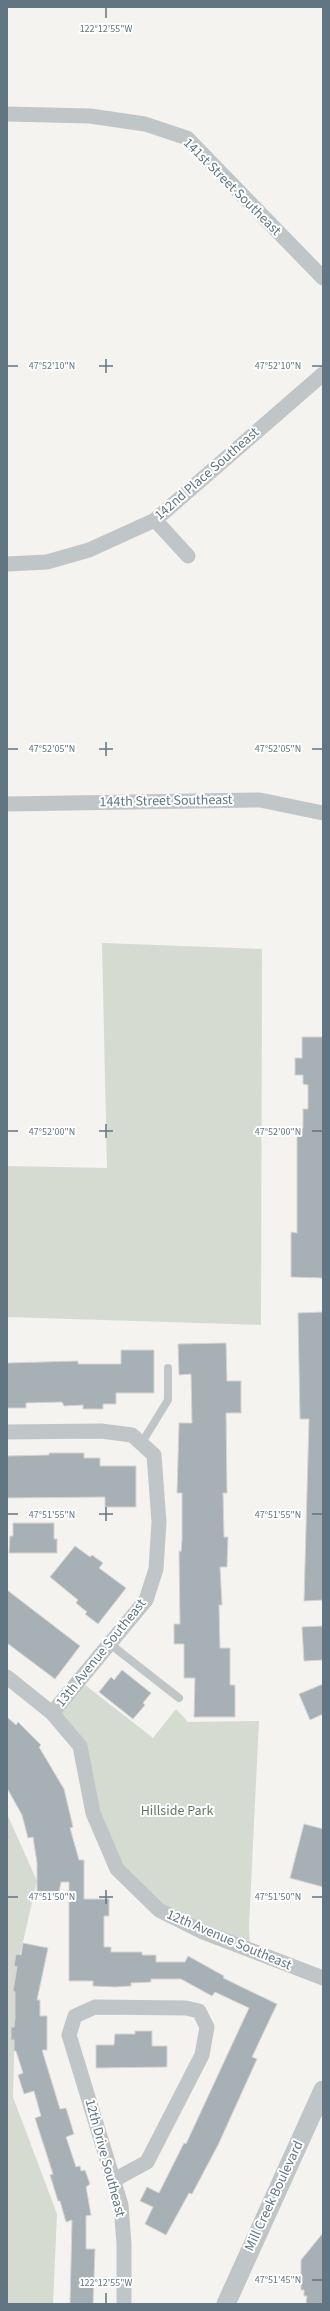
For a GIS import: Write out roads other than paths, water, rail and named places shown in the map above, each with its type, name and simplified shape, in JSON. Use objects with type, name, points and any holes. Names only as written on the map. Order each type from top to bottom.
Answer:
[{"type":"street","name":"141st Street Southeast","points":[[7,114],[90,116],[145,124],[187,138],[323,278]]},
{"type":"street","name":"142nd Place Southeast","points":[[7,564],[47,562],[89,550],[155,520],[323,374]]},
{"type":"street","points":[[155,520],[188,556]]},
{"type":"street","name":"144th Street Southeast","points":[[7,804],[260,800],[323,813]]},
{"type":"street","points":[[7,1432],[101,1431],[137,1439]]},
{"type":"street","name":"13th Avenue Southeast","points":[[52,1713],[146,1600],[156,1570],[159,1522],[154,1455],[137,1439]]},
{"type":"street","name":"12th Avenue Southeast","points":[[7,1677],[52,1713],[80,1746],[93,1813],[117,1869],[159,1910],[218,1938],[323,1978]]},
{"type":"street","name":"12th Drive Southeast","points":[[114,2180],[147,2162],[202,2055],[207,2027],[199,2012],[186,2008],[95,2007],[75,2016],[69,2035],[123,2213],[124,2304]]},
{"type":"street","name":"Mill Creek Boulevard","points":[[226,2304],[323,2090]]},
{"type":"lane","points":[[137,1439],[168,1400],[168,1368]]},
{"type":"lane","points":[[110,1644],[179,1698]]},
{"type":"park label","name":"Hillside Park","points":[[177,1811]]}]
